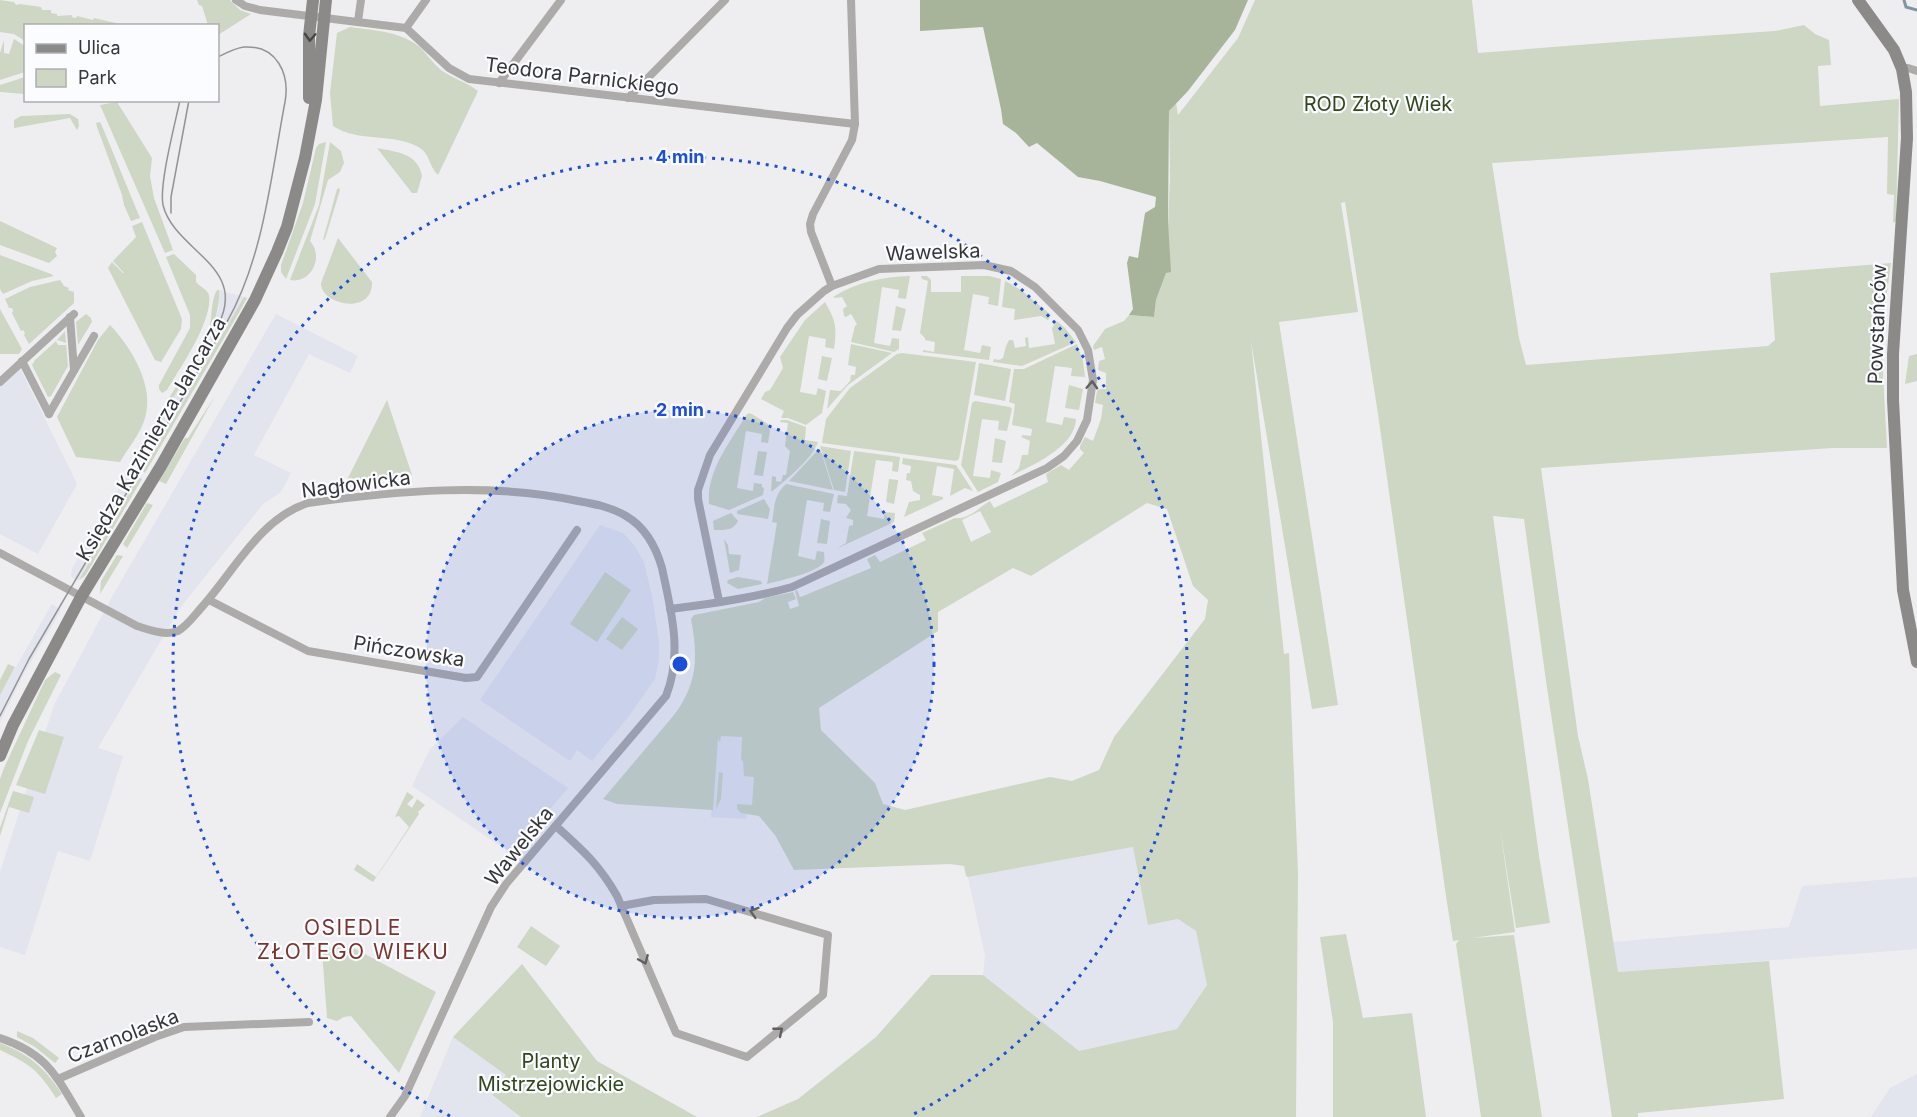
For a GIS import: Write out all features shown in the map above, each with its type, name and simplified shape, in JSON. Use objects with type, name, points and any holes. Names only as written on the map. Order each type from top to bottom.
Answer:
[{"type":"street","points":[[236,0],[252,8],[406,28],[426,0]]},
{"type":"street","name":"Księdza Kazimierza Jancarza","points":[[0,756],[13,725],[81,597],[161,466],[266,279],[287,227],[300,179],[316,100],[318,16],[313,0]]},
{"type":"street","name":"Księdza Kazimierza Jancarza","points":[[318,16],[326,0]]},
{"type":"street","points":[[358,21],[361,0]]},
{"type":"street","points":[[500,83],[561,0]]},
{"type":"street","points":[[628,98],[725,0]]},
{"type":"street","points":[[832,286],[810,224],[852,140],[855,124],[851,0]]},
{"type":"street","name":"Powstańców","points":[[1858,0],[1888,41],[1902,69],[1906,92],[1907,123],[1893,354],[1893,400],[1903,590],[1917,662]]},
{"type":"street","name":"Teodora Parnickiego","points":[[406,28],[458,75],[469,79],[855,124]]},
{"type":"street","points":[[1902,69],[1917,71]]},
{"type":"street","name":"Wawelska","points":[[670,609],[719,601],[792,587],[1047,468],[1064,456],[1077,441],[1087,420],[1093,380],[1088,350],[1077,330],[1035,287],[1011,271],[984,265],[879,269],[832,286],[811,301],[787,328],[710,455],[704,471],[698,499],[719,601]]},
{"type":"street","points":[[0,382],[72,315],[74,372]]},
{"type":"street","points":[[22,361],[49,414],[94,336]]},
{"type":"street","name":"Nagłowicka","points":[[81,597],[137,626],[155,632],[170,633],[180,630],[209,600],[265,530],[278,517],[296,506],[322,501],[409,493],[480,490],[535,493],[614,510],[645,532],[659,557],[663,572]]},
{"type":"street","name":"Pińczowska","points":[[209,600],[308,651],[466,678],[477,676],[577,531]]},
{"type":"street","points":[[0,553],[81,597]]},
{"type":"street","name":"Wawelska","points":[[390,1117],[405,1096],[492,907],[506,884],[666,696],[672,681],[675,645],[663,572]]},
{"type":"street","points":[[556,826],[596,864],[621,906],[676,1033],[747,1057],[823,995],[828,935],[706,899],[654,900],[621,906]]},
{"type":"street","name":"Czarnolaska","points":[[58,1079],[154,1037],[184,1027],[309,1022]]},
{"type":"street","points":[[0,1038],[14,1042],[41,1058],[58,1079],[81,1117]]},
{"type":"shaded area","points":[[219,290],[244,297],[143,471],[133,465],[211,331],[219,308]]},
{"type":"shaded area","points":[[276,314],[358,356],[350,373],[309,354],[254,455],[291,473],[281,492],[263,504],[180,608],[98,748],[123,756],[90,861],[58,851],[25,955],[0,947],[0,872],[54,705],[113,595]]},
{"type":"shaded area","points":[[20,368],[77,484],[38,554],[0,534],[0,387]]},
{"type":"shaded area","points":[[129,471],[139,477],[79,580],[76,580],[71,576],[72,569]]},
{"type":"shaded area","points":[[600,525],[623,533],[634,545],[644,562],[659,641],[659,660],[655,679],[629,716],[592,761],[577,750],[570,761],[480,700]]},
{"type":"shaded area","points":[[52,604],[61,610],[25,672],[0,722],[0,695]]},
{"type":"shaded area","points":[[463,717],[568,788],[512,854],[412,786],[430,749]]},
{"type":"shaded area","points":[[724,729],[740,730],[759,771],[759,816],[747,814],[746,819],[711,817],[718,738]]},
{"type":"shaded area","points":[[1134,847],[1148,925],[1178,919],[1196,931],[1207,985],[1177,1029],[1079,1051],[983,975],[985,956],[968,877]]},
{"type":"shaded area","points":[[1917,877],[1917,949],[1618,972],[1613,942],[1789,927],[1802,886]]},
{"type":"shaded area","points":[[453,1037],[507,1075],[492,1096],[521,1117],[420,1117]]},
{"type":"shaded area","points":[[1917,1074],[1917,1117],[1871,1117],[1890,1088]]},
{"type":"green space","points":[[0,0],[14,2],[16,5],[41,7],[42,10],[51,10],[51,13],[57,16],[72,15],[76,18],[77,16],[93,20],[94,18],[120,24],[24,24],[24,40],[14,34],[0,32]]},
{"type":"green space","points":[[197,0],[230,0],[240,10],[251,14],[219,34],[219,24],[208,24],[202,6]]},
{"type":"green space","points":[[920,0],[1248,0],[1235,30],[1188,91],[1169,111],[1168,222],[1171,272],[1166,273],[1156,300],[1154,317],[1129,315],[1133,309],[1127,263],[1129,256],[1138,258],[1145,213],[1155,207],[1156,197],[1078,177],[1037,143],[1029,147],[1016,133],[1003,124],[983,27],[920,31]]},
{"type":"green space","name":"ROD Złoty Wiek","points":[[1255,0],[1472,0],[1478,53],[1775,31],[1804,25],[1815,34],[1829,40],[1831,65],[1818,66],[1820,106],[1899,99],[1896,221],[1893,223],[1894,195],[1887,194],[1888,137],[1492,163],[1519,338],[1526,365],[1768,346],[1775,340],[1770,273],[1891,263],[1881,337],[1887,448],[1832,448],[1541,468],[1578,736],[1588,779],[1618,972],[1769,961],[1784,1099],[1638,1113],[1638,1117],[1612,1117],[1546,681],[1524,519],[1493,516],[1550,923],[1516,928],[1500,828],[1515,932],[1472,938],[1514,935],[1542,1117],[1481,1117],[1456,944],[1459,940],[1453,941],[1446,896],[1378,414],[1345,202],[1341,203],[1358,312],[1279,322],[1338,705],[1312,709],[1251,341],[1284,654],[1289,653],[1298,873],[1296,1117],[757,1117],[798,1099],[876,1037],[931,975],[983,975],[1079,1051],[1177,1029],[1207,985],[1196,931],[1178,919],[1148,925],[1133,847],[968,877],[964,866],[950,864],[794,870],[775,835],[759,816],[741,813],[737,809],[737,804],[752,805],[754,777],[744,776],[741,760],[742,737],[721,736],[720,742],[718,739],[713,810],[617,804],[603,799],[674,715],[688,692],[695,657],[691,619],[694,615],[759,602],[765,598],[793,592],[796,599],[788,602],[790,609],[799,606],[795,591],[797,590],[800,597],[871,568],[867,559],[875,555],[880,562],[926,540],[922,533],[955,518],[965,517],[990,501],[994,508],[1048,482],[1046,474],[1061,465],[1069,470],[1084,453],[1080,446],[1085,437],[1093,441],[1101,419],[1103,405],[1095,403],[1097,391],[1106,389],[1106,373],[1098,370],[1099,361],[1105,359],[1102,347],[1094,350],[1093,346],[1105,329],[1124,321],[1129,315],[1154,317],[1156,300],[1166,273],[1170,178],[1169,111],[1176,103],[1178,115],[1238,38]],"holes":[[[1147,503],[1167,509],[1193,586],[1208,600],[1205,619],[1114,737],[1099,770],[1072,781],[1050,777],[905,810],[883,804],[875,783],[821,730],[819,708],[938,631],[938,612],[1013,568],[1031,576]],[[980,511],[991,532],[971,542],[962,520]]]},
{"type":"green space","points":[[350,27],[397,35],[414,43],[441,70],[478,91],[438,175],[423,151],[410,143],[353,134],[333,126],[330,93],[337,33]]},
{"type":"green space","points":[[14,39],[24,45],[24,72],[0,80],[0,53],[4,40],[4,53],[9,54]]},
{"type":"green space","points":[[24,77],[24,94],[0,92],[0,85]]},
{"type":"green space","points":[[117,102],[152,158],[150,176],[154,198],[173,250],[165,253],[100,105]]},
{"type":"green space","points":[[70,114],[78,119],[77,130],[70,118],[14,128],[14,120],[21,116]]},
{"type":"green space","points":[[100,122],[140,218],[131,221],[124,205],[97,127],[96,123]]},
{"type":"green space","points":[[326,142],[315,204],[286,279],[281,272],[281,265],[303,203],[316,148],[319,144]]},
{"type":"green space","points":[[330,142],[341,151],[344,163],[340,172],[328,180],[310,241],[314,247],[316,261],[310,273],[304,278],[290,280],[319,205]]},
{"type":"green space","points":[[377,148],[405,155],[416,162],[422,176],[417,193],[412,193]]},
{"type":"green space","points":[[339,188],[325,239],[323,240],[337,189]]},
{"type":"green space","points":[[0,221],[57,248],[55,252],[57,256],[49,263],[0,245]]},
{"type":"green space","points":[[142,222],[182,319],[181,329],[161,362],[155,360],[108,268],[112,262],[124,273],[113,261],[136,237],[132,226]]},
{"type":"green space","points":[[338,238],[372,282],[370,293],[364,300],[356,303],[346,304],[337,301],[323,291],[321,283]]},
{"type":"green space","points":[[174,254],[196,275],[196,282],[207,291],[209,306],[194,344],[167,390],[162,393],[159,385],[190,328],[190,315],[166,257]]},
{"type":"green space","points":[[0,255],[54,276],[32,281],[3,294],[0,289]]},
{"type":"green space","points":[[910,276],[906,299],[898,298],[899,290],[882,287],[874,343],[890,346],[892,338],[899,339],[899,349],[894,352],[851,342],[857,324],[851,314],[844,316],[843,309],[847,306],[842,297],[833,297],[870,281]]},
{"type":"green space","points":[[921,276],[927,276],[931,280],[931,292],[961,292],[961,276],[989,276],[1001,279],[998,306],[988,304],[989,297],[973,294],[964,350],[980,353],[982,345],[991,347],[989,360],[923,352],[923,350],[934,352],[935,342],[925,340],[920,333],[928,281],[922,279]]},
{"type":"green space","points":[[60,280],[64,286],[69,288],[68,290],[74,292],[74,303],[29,344],[12,313],[12,308],[9,308],[5,299],[30,287]]},
{"type":"green space","points":[[1005,281],[1021,290],[1051,315],[1048,320],[1041,316],[1014,320],[1015,309],[1002,307]]},
{"type":"green space","points":[[219,290],[218,305],[208,336],[165,411],[167,402],[208,332],[213,299]]},
{"type":"green space","points":[[244,297],[247,298],[237,316],[145,473],[143,471]]},
{"type":"green space","points":[[825,302],[835,324],[834,349],[825,347],[826,339],[809,336],[800,392],[816,395],[818,388],[826,391],[822,413],[806,425],[788,418],[781,418],[784,411],[761,399],[765,392],[770,390],[783,368],[780,357],[805,320]]},
{"type":"green space","points":[[896,306],[906,309],[901,331],[892,330]]},
{"type":"green space","points":[[0,309],[22,349],[19,354],[0,354]]},
{"type":"green space","points":[[86,314],[92,322],[78,345],[76,322]]},
{"type":"green space","points":[[1057,321],[1076,342],[1022,366],[993,362],[994,359],[1003,358],[1009,340],[1013,340],[1015,348],[1026,346],[1025,338],[1028,337],[1029,348],[1055,344],[1052,328]]},
{"type":"green space","points":[[110,325],[133,356],[147,393],[143,424],[120,462],[76,457],[57,417],[98,340]]},
{"type":"green space","points":[[65,331],[68,366],[51,396],[48,397],[32,365],[56,341],[58,345],[66,345],[57,340]]},
{"type":"green space","points":[[851,344],[892,353],[848,385],[827,409],[830,390],[841,391],[850,381],[851,375],[855,375],[856,367],[848,365]]},
{"type":"green space","points":[[1077,344],[1083,361],[1085,377],[1071,376],[1072,368],[1055,366],[1046,422],[1062,425],[1064,417],[1076,419],[1074,429],[1069,438],[1051,454],[1011,476],[1019,468],[1022,455],[1028,455],[1030,441],[1021,437],[1031,436],[1032,429],[1012,425],[1015,404],[1009,402],[1014,369],[1024,369]]},
{"type":"green space","points":[[897,354],[976,362],[959,459],[956,461],[822,443],[826,419],[850,388]]},
{"type":"green space","points":[[1917,354],[1917,381],[1905,384],[1909,356]]},
{"type":"green space","points":[[822,356],[832,358],[827,381],[818,379]]},
{"type":"green space","points":[[979,363],[1011,369],[1005,401],[974,395]]},
{"type":"green space","points":[[1069,385],[1083,389],[1079,410],[1065,408]]},
{"type":"green space","points":[[215,396],[166,484],[159,481],[185,438],[188,438]]},
{"type":"green space","points":[[387,400],[412,475],[347,480]]},
{"type":"green space","points":[[975,401],[1012,409],[1007,431],[998,430],[999,421],[982,419],[973,476],[990,478],[991,470],[1001,473],[998,482],[978,492],[961,465],[972,403]]},
{"type":"green space","points":[[750,413],[768,424],[770,431],[768,443],[761,442],[762,434],[746,431],[737,488],[753,491],[754,483],[762,484],[763,495],[729,510],[709,504],[711,480],[715,468],[747,414]]},
{"type":"green space","points":[[781,420],[806,427],[805,440],[818,442],[804,462],[771,492],[772,476],[776,477],[776,481],[781,482],[783,475],[786,475],[790,451],[785,446],[788,423],[780,422]]},
{"type":"green space","points":[[995,438],[1006,441],[1002,463],[992,462]]},
{"type":"green space","points":[[820,446],[851,451],[845,492],[834,490]]},
{"type":"green space","points":[[820,448],[833,490],[789,481]]},
{"type":"green space","points":[[758,451],[767,452],[763,476],[754,475]]},
{"type":"green space","points":[[854,451],[900,457],[898,472],[892,471],[893,462],[876,460],[867,516],[884,519],[885,512],[895,513],[894,522],[836,549],[846,543],[849,526],[853,525],[853,520],[846,518],[851,510],[846,504],[837,503],[838,495],[847,496]]},
{"type":"green space","points":[[903,458],[956,465],[973,491],[965,488],[950,496],[954,469],[937,466],[932,495],[943,497],[943,499],[904,517],[909,502],[920,500],[920,495],[913,491],[911,481],[906,480],[911,466],[902,464]]},
{"type":"green space","points":[[139,477],[142,479],[85,576],[79,580]]},
{"type":"green space","points":[[889,479],[898,480],[894,504],[886,502]]},
{"type":"green space","points":[[786,484],[834,494],[830,512],[823,511],[824,503],[807,500],[798,556],[815,560],[817,551],[824,552],[824,562],[807,573],[767,584],[777,523],[772,522],[774,506],[779,493]]},
{"type":"green space","points":[[764,499],[770,509],[768,519],[737,514],[737,511]]},
{"type":"green space","points":[[147,503],[153,505],[127,548],[123,544]]},
{"type":"green space","points":[[731,513],[738,521],[734,527],[714,530],[713,521]]},
{"type":"green space","points":[[821,519],[830,521],[827,544],[817,543]]},
{"type":"green space","points":[[724,539],[728,545],[729,554],[741,555],[739,570],[730,573]]},
{"type":"green space","points":[[117,555],[123,556],[100,594],[101,581]]},
{"type":"green space","points":[[605,572],[631,590],[597,642],[570,624]]},
{"type":"green space","points":[[738,577],[761,581],[762,584],[738,589],[727,583],[728,580]]},
{"type":"green space","points":[[622,617],[638,629],[622,650],[606,639]]},
{"type":"green space","points":[[8,664],[15,667],[0,695],[0,680]]},
{"type":"green space","points":[[55,672],[61,675],[28,741],[0,813],[0,779],[4,768],[45,680]]},
{"type":"green space","points":[[39,730],[64,737],[45,794],[16,785]]},
{"type":"green space","points":[[719,772],[723,773],[721,799],[716,809]]},
{"type":"green space","points":[[13,791],[34,797],[29,813],[9,807],[0,836],[0,828]]},
{"type":"green space","points":[[407,792],[414,797],[407,804],[412,808],[417,799],[425,805],[418,812],[419,814],[373,882],[354,870],[357,864],[376,877],[409,827],[399,816],[395,817]]},
{"type":"green space","points":[[531,926],[560,946],[546,966],[517,947]]},
{"type":"green space","points":[[1346,934],[1363,1018],[1412,1013],[1426,1117],[1333,1117],[1333,1022],[1320,937]]},
{"type":"green space","points":[[335,946],[350,946],[436,992],[399,1073],[351,1016],[337,1021],[327,1018],[322,951]]},
{"type":"green space","name":"Planty Mistrzejowickie","points":[[522,964],[597,1061],[697,1117],[521,1117],[492,1095],[506,1075],[453,1037]]},
{"type":"green space","points":[[17,1031],[33,1038],[59,1058],[55,1063],[35,1047],[17,1037]]},
{"type":"green space","points":[[0,1043],[20,1052],[36,1063],[62,1094],[56,1098],[32,1069],[19,1059],[0,1050]]},
{"type":"waterway","points":[[1904,0],[1906,7],[1917,10]]},
{"type":"tram line","points":[[0,716],[29,659],[227,322],[250,270],[265,215],[285,102],[285,81],[279,63],[265,51],[244,47],[219,57]]},
{"type":"tram line","points":[[180,102],[165,169],[163,205],[170,221],[217,273],[224,288],[225,305],[218,325]]},
{"type":"tram line","points":[[171,213],[171,197],[189,102]]},
{"type":"district","name":"OSIEDLE ZŁOTEGO WIEKU","points":[[353,940]]}]
